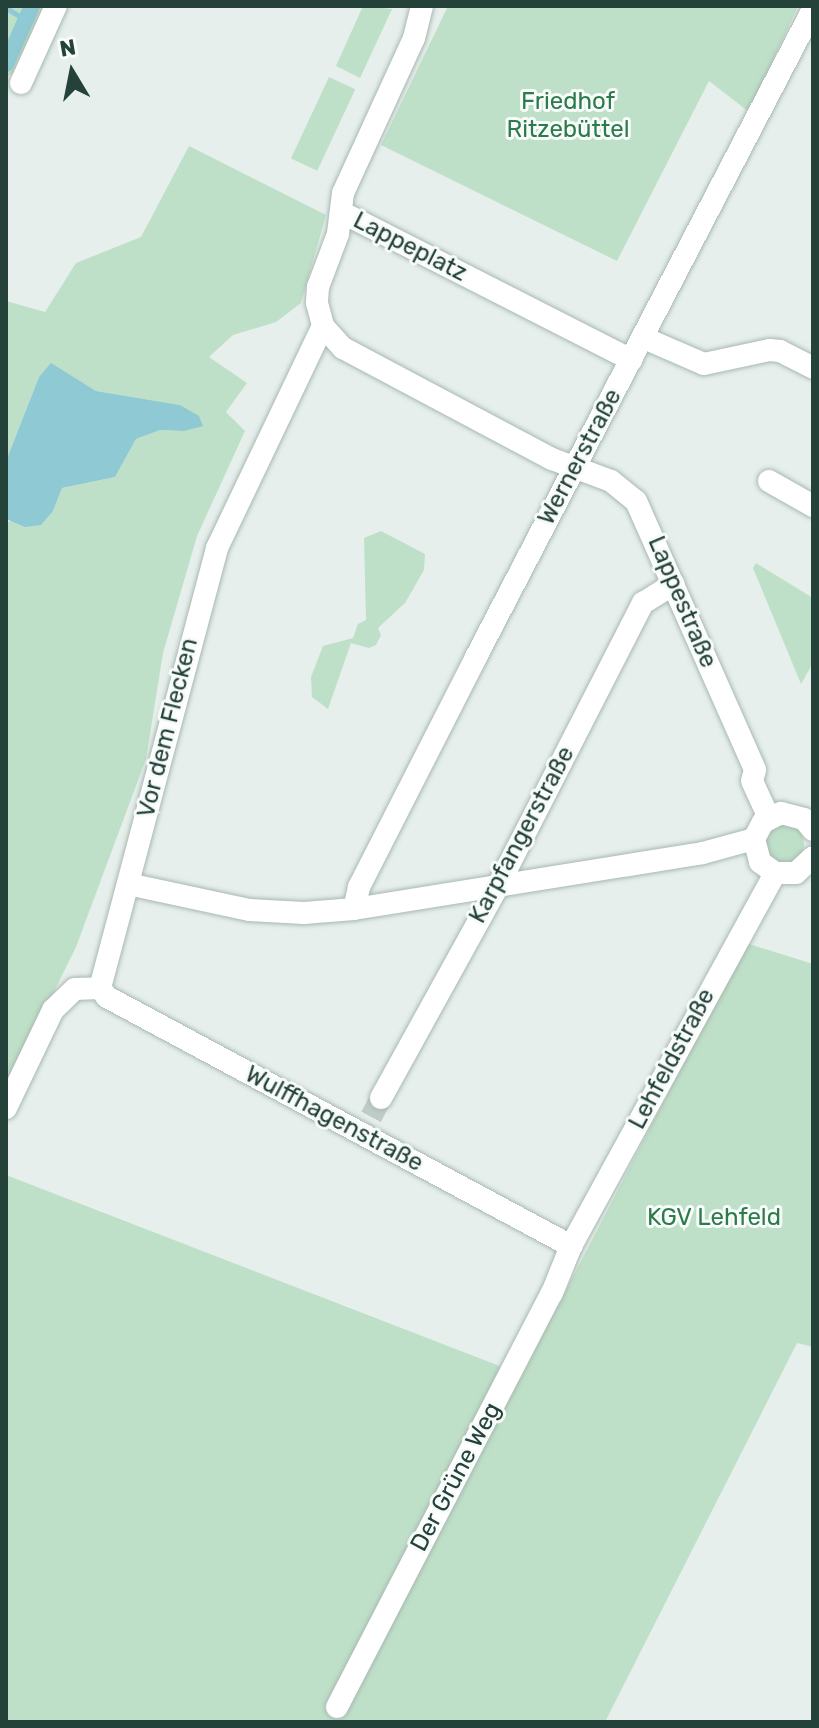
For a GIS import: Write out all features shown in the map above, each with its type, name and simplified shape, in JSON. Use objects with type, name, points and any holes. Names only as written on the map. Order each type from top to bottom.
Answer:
[{"type":"street","points":[[21,83],[56,6]]},
{"type":"street","points":[[341,212],[343,193],[414,38],[422,6]]},
{"type":"street","name":"Wernerstraße","points":[[354,909],[359,887],[813,11]]},
{"type":"street","name":"Lappeplatz","points":[[323,326],[317,303],[318,287],[338,234],[341,212],[631,360]]},
{"type":"street","points":[[323,326],[343,348],[530,448],[575,468]]},
{"type":"street","name":"Vor dem Flecken","points":[[100,988],[217,548],[323,326]]},
{"type":"street","points":[[644,338],[704,364],[770,350],[780,351],[813,368]]},
{"type":"street","name":"Lappestraße","points":[[575,468],[611,481],[636,501],[755,770],[752,781],[775,815]]},
{"type":"street","points":[[769,481],[813,506]]},
{"type":"street","name":"Karpfangerstraße","points":[[371,1116],[499,884],[643,603],[674,584]]},
{"type":"street","points":[[128,884],[262,911],[304,913],[354,909],[755,846],[775,815],[810,817]]},
{"type":"street","points":[[755,846],[767,869],[775,873],[796,873],[813,857]]},
{"type":"street","name":"Lehfeldstraße","points":[[571,1246],[775,873]]},
{"type":"street","points":[[6,1108],[53,1010],[75,989],[100,988]]},
{"type":"street","name":"Wulffhagenstraße","points":[[100,988],[107,997],[371,1116],[571,1246]]},
{"type":"street","name":"Der Grüne Weg","points":[[337,1707],[538,1320],[571,1246]]},
{"type":"green space","points":[[6,6],[44,6],[15,72],[6,77]]},
{"type":"green space","points":[[363,6],[392,9],[360,78],[336,66]]},
{"type":"green space","name":"Friedhof Ritzebüttel","points":[[448,6],[798,6],[749,112],[709,81],[617,261],[381,145]]},
{"type":"green space","points":[[329,77],[355,89],[317,171],[291,159]]},
{"type":"green space","points":[[189,146],[326,215],[301,303],[276,322],[233,335],[209,357],[247,383],[226,412],[245,431],[197,536],[163,653],[146,759],[76,947],[6,1089],[6,519],[8,522],[53,511],[62,488],[115,477],[136,439],[160,430],[184,431],[180,405],[96,391],[51,364],[39,377],[6,461],[6,301],[45,312],[76,263],[141,237]]},
{"type":"green space","points":[[381,531],[425,554],[424,570],[405,603],[378,628],[381,635],[376,645],[369,648],[351,643],[328,709],[312,697],[311,677],[323,646],[353,638],[358,624],[366,620],[364,538]]},
{"type":"green space","points":[[756,563],[813,598],[813,663],[801,684],[753,568]]},
{"type":"green space","points":[[785,825],[798,831],[804,844],[798,857],[785,863],[772,857],[766,844],[772,831]]},
{"type":"green space","name":"KGV Lehfeld","points":[[746,943],[813,964],[813,1347],[797,1343],[605,1722],[6,1722],[6,1175],[497,1365],[520,1379]]},
{"type":"water","points":[[51,363],[96,391],[180,405],[199,416],[203,426],[184,431],[160,430],[136,439],[115,477],[62,488],[53,511],[41,525],[25,527],[6,519],[6,461],[39,377]]},
{"type":"waterway","points":[[6,64],[32,6]]},
{"type":"waterway","points":[[6,8],[26,20]]},
{"type":"tunnel","points":[[371,1117],[381,1098]]}]
